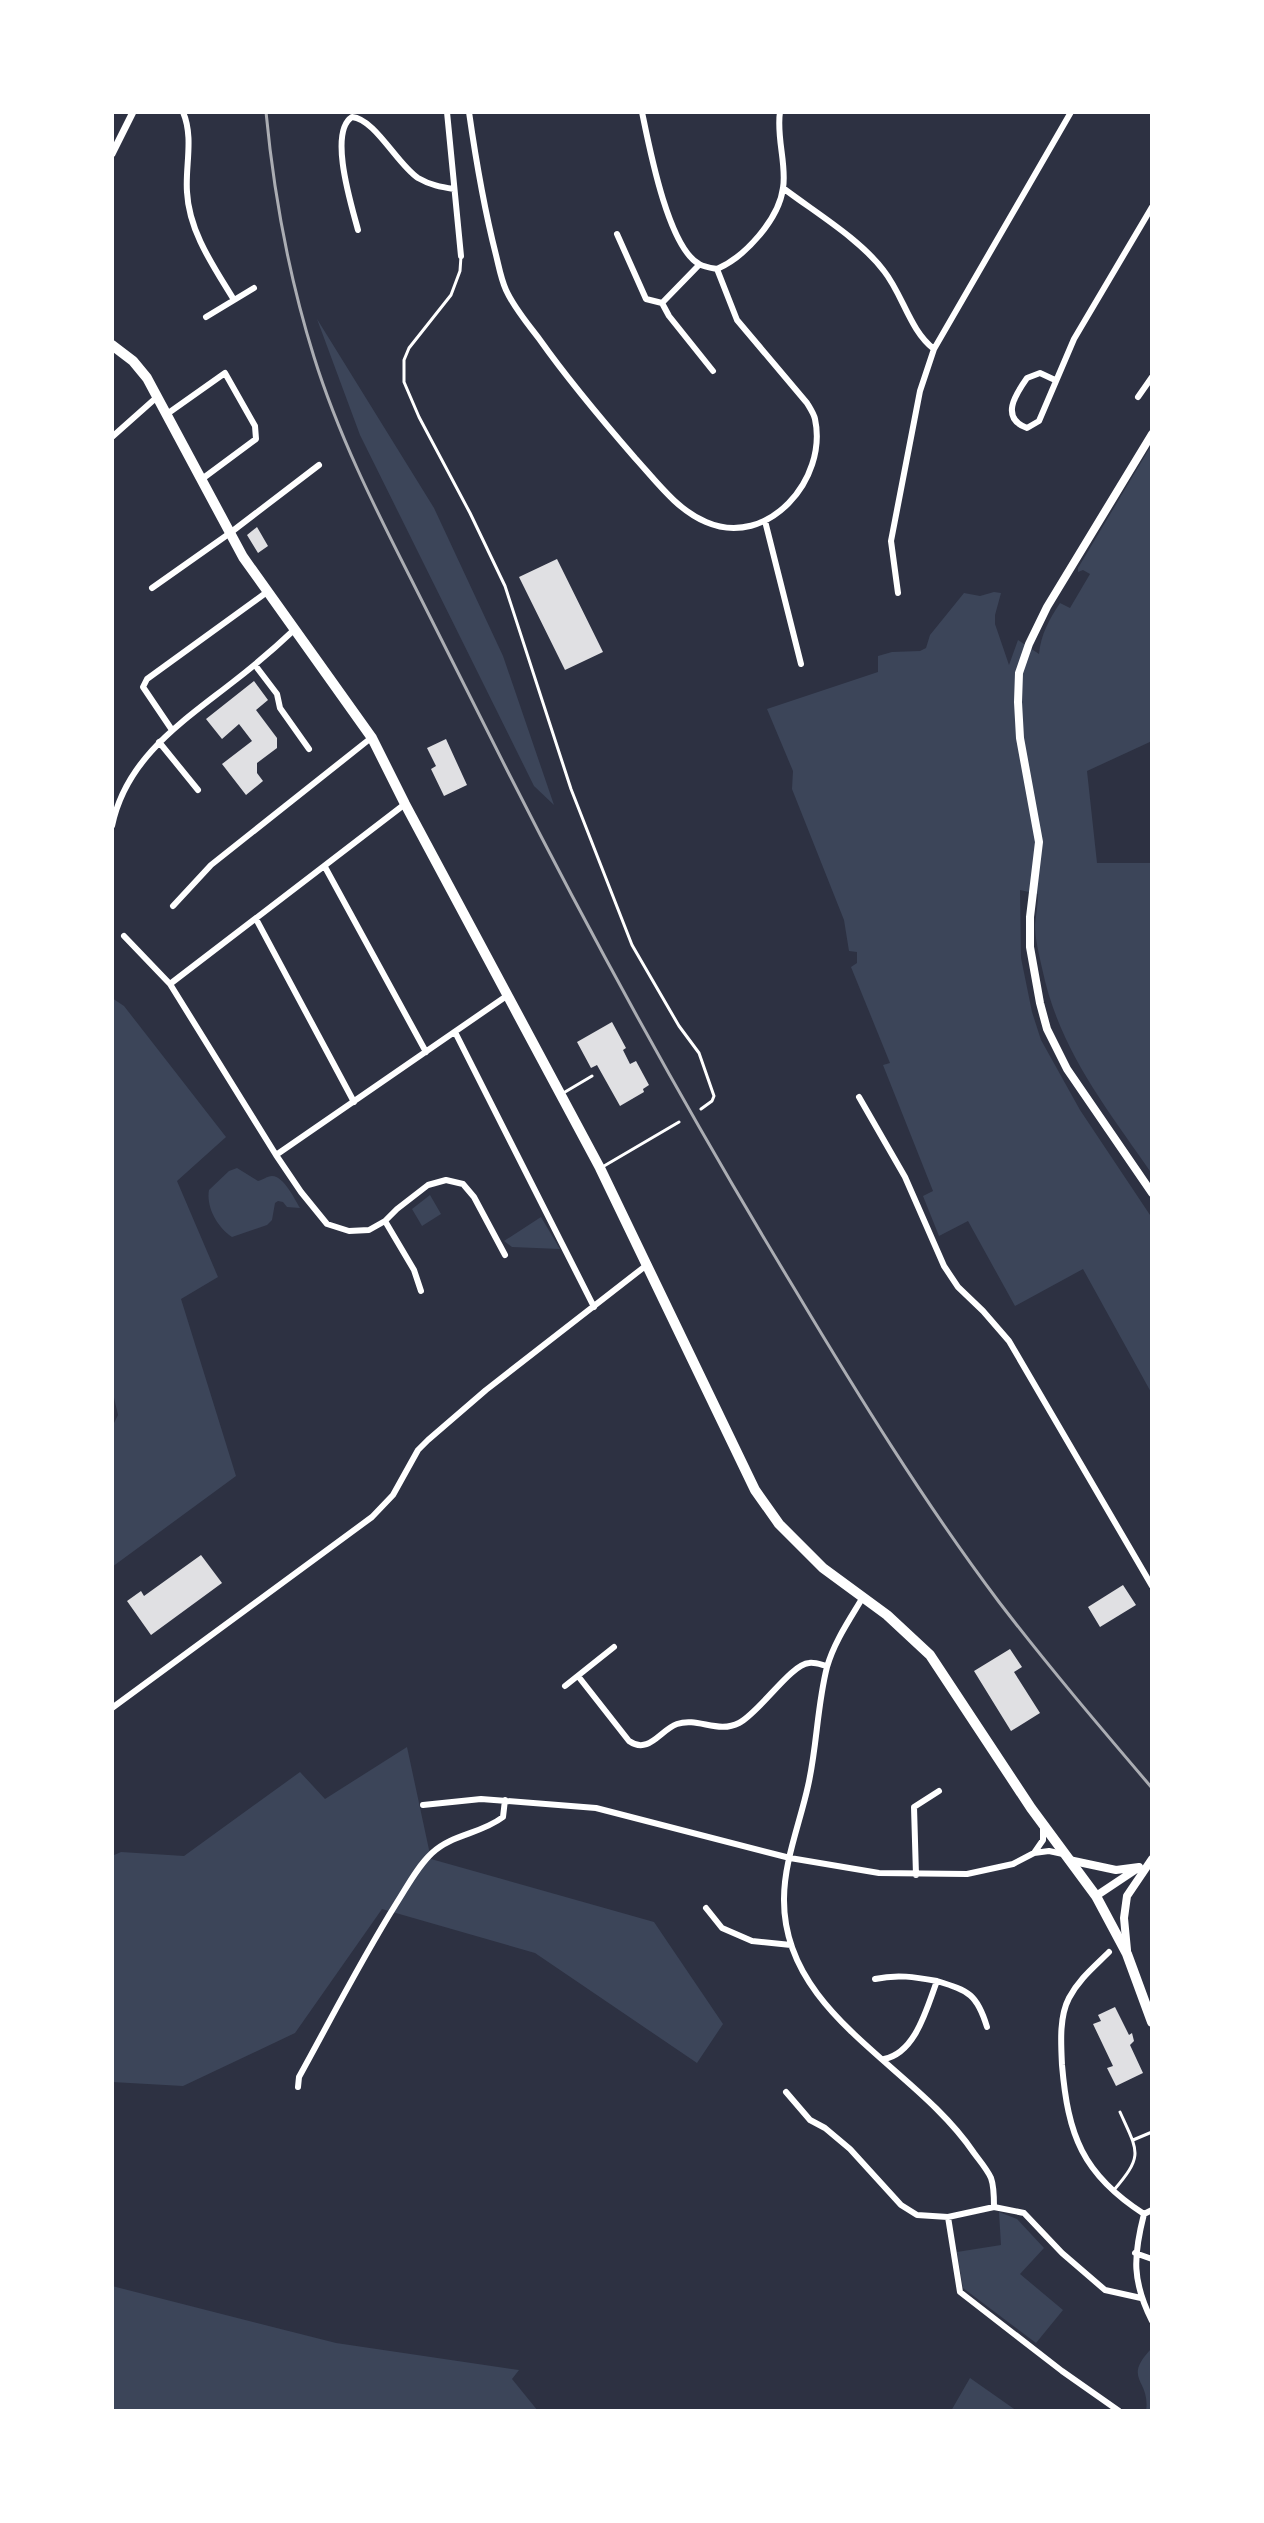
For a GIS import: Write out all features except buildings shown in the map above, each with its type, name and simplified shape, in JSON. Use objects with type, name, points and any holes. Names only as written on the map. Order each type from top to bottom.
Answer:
[{"type":"highway","points":[[112,345],[133,361],[158,396],[243,557],[372,738],[600,1168],[755,1490],[800,1547],[909,1633],[930,1655],[1043,1826],[1096,1896],[1128,1955],[1152,2022]]},
{"type":"main road","points":[[1152,434],[1047,607],[1019,673],[1018,702],[1020,738],[1039,842],[1030,947],[1047,1029],[1067,1069],[1152,1193]]},
{"type":"main road","points":[[1066,1856],[1116,1870],[1139,1867]]},
{"type":"main road","points":[[1096,1896],[1152,1859]]},
{"type":"main road","points":[[1128,1955],[1124,1918],[1127,1896],[1152,1859]]},
{"type":"street","points":[[112,154],[133,112]]},
{"type":"street","points":[[183,112],[187,121],[187,194],[190,210],[209,260],[234,300]]},
{"type":"street","points":[[447,112],[461,256]]},
{"type":"street","points":[[469,112],[478,180],[501,280],[521,315],[596,413],[688,512],[719,527],[743,527],[765,521],[790,503],[810,473],[816,452],[815,419],[807,403],[737,320],[717,269]]},
{"type":"street","points":[[642,112],[675,234],[699,265],[717,269],[749,248],[773,214],[783,188],[778,125],[780,112]]},
{"type":"street","points":[[898,593],[891,560],[891,541],[920,391],[934,349],[1071,112]]},
{"type":"street","points":[[358,230],[341,143],[344,125],[352,117],[362,120],[415,176],[432,186],[454,189]]},
{"type":"street","points":[[783,188],[865,250],[885,271],[911,314],[922,340],[934,349]]},
{"type":"street","points":[[1055,380],[1040,373],[1027,378],[1011,409],[1012,418],[1027,428],[1039,421],[1074,339],[1152,207]]},
{"type":"street","points":[[617,234],[646,299],[662,303],[713,371]]},
{"type":"street","points":[[662,303],[699,265]]},
{"type":"street","points":[[206,317],[254,288]]},
{"type":"street","points":[[167,414],[225,373],[255,426],[256,439],[202,480]]},
{"type":"street","points":[[1138,397],[1152,377]]},
{"type":"street","points":[[112,437],[158,396]]},
{"type":"street","points":[[152,588],[319,465]]},
{"type":"street","points":[[765,521],[801,664]]},
{"type":"street","points":[[172,730],[146,695],[143,687],[147,679],[267,592]]},
{"type":"street","points":[[112,826],[131,776],[159,742],[295,629]]},
{"type":"street","points":[[255,665],[277,694],[280,708],[309,749]]},
{"type":"street","points":[[173,906],[211,865],[372,738]]},
{"type":"street","points":[[159,742],[198,790]]},
{"type":"street","points":[[170,984],[405,804]]},
{"type":"street","points":[[325,867],[426,1052]]},
{"type":"street","points":[[256,919],[354,1102]]},
{"type":"street","points":[[124,936],[170,984],[276,1155],[327,1224],[349,1231],[369,1230],[385,1221],[428,1185],[446,1180],[463,1184],[474,1197],[505,1255]]},
{"type":"street","points":[[276,1155],[508,995]]},
{"type":"street","points":[[455,1032],[594,1307]]},
{"type":"street","points":[[859,1097],[905,1177],[944,1266],[958,1287],[1009,1341],[1152,1586]]},
{"type":"street","points":[[385,1221],[414,1270],[421,1291]]},
{"type":"street","points":[[112,1708],[372,1517],[393,1495],[418,1450],[428,1440],[486,1390],[648,1264]]},
{"type":"street","points":[[863,1597],[834,1647],[827,1666],[809,1784],[790,1858],[784,1897],[791,1945],[801,1971],[821,2000],[930,2100],[963,2136],[992,2179],[994,2207]]},
{"type":"street","points":[[565,1686],[614,1647]]},
{"type":"street","points":[[578,1676],[629,1741],[639,1746],[681,1723],[728,1728],[762,1704],[800,1666],[811,1662],[827,1666]]},
{"type":"street","points":[[916,1875],[914,1807],[939,1791]]},
{"type":"street","points":[[423,1805],[481,1799],[596,1808],[790,1858],[879,1873],[967,1874],[1013,1864],[1034,1853],[1049,1851],[1066,1856]]},
{"type":"street","points":[[298,2087],[299,2077],[382,1926],[418,1869],[448,1840],[503,1817],[505,1800]]},
{"type":"street","points":[[1034,1853],[1043,1840],[1043,1826]]},
{"type":"street","points":[[706,1908],[722,1928],[752,1941],[791,1945]]},
{"type":"street","points":[[1109,1952],[1087,1971],[1067,2001],[1061,2028],[1066,2106],[1074,2133],[1092,2169],[1144,2214]]},
{"type":"street","points":[[875,1979],[908,1976],[964,1989],[974,1996],[982,2008],[987,2027]]},
{"type":"street","points":[[884,2059],[895,2057],[909,2042],[920,2024],[937,1981]]},
{"type":"street","points":[[786,2092],[810,2120],[850,2149],[901,2205],[917,2215],[948,2217],[994,2207],[1024,2213],[1062,2253],[1105,2290],[1141,2298]]},
{"type":"street","points":[[1144,2214],[1152,2210]]},
{"type":"street","points":[[1144,2214],[1135,2253],[1141,2298],[1152,2321]]},
{"type":"street","points":[[948,2217],[960,2292],[1119,2411]]},
{"type":"street","points":[[1135,2253],[1152,2259]]},
{"type":"lane","points":[[461,256],[460,271],[451,295],[409,348],[404,360],[404,382],[505,586],[571,789],[632,945],[666,1005],[699,1053],[714,1099],[701,1109]]},
{"type":"lane","points":[[561,1094],[592,1076]]},
{"type":"lane","points":[[600,1168],[679,1122]]},
{"type":"lane","points":[[1113,2190],[1132,2168],[1135,2154],[1120,2112]]},
{"type":"lane","points":[[1132,2141],[1152,2132]]},
{"type":"shaded area","points":[[317,319],[434,508],[503,656],[554,805],[534,786],[360,435]]},
{"type":"shaded area","points":[[1152,444],[1152,741],[1087,771],[1097,863],[1152,863],[1152,1174],[1101,1101],[1072,1052],[1050,998],[1036,941],[1038,894],[1020,890],[1021,958],[1041,1040],[1080,1110],[1152,1218],[1152,1394],[1083,1269],[1015,1306],[968,1221],[939,1236],[923,1196],[933,1191],[883,1065],[890,1063],[851,967],[857,963],[857,952],[849,951],[844,920],[792,789],[793,771],[767,709],[878,672],[878,656],[926,648],[930,635],[964,593],[980,596],[1001,593],[995,624],[1009,665],[1018,640],[1039,654],[1046,627],[1060,603],[1070,608],[1090,574],[1083,570],[1078,572],[1078,568]]},
{"type":"shaded area","points":[[112,998],[124,1006],[226,1137],[177,1181],[218,1277],[181,1299],[236,1476],[112,1567],[112,1427],[118,1415],[112,1389]]},
{"type":"shaded area","points":[[237,1168],[258,1181],[270,1176],[281,1180],[300,1208],[287,1207],[278,1201],[272,1220],[267,1225],[232,1237],[214,1216],[209,1203],[209,1190],[229,1171]]},
{"type":"shaded area","points":[[430,1195],[441,1214],[422,1226],[412,1209]]},
{"type":"shaded area","points":[[541,1217],[560,1249],[512,1247],[504,1241]]},
{"type":"shaded area","points":[[407,1747],[431,1859],[654,1922],[723,2024],[697,2063],[535,1953],[382,1909],[295,2033],[183,2086],[112,2082],[112,1856],[121,1852],[184,1856],[300,1772],[325,1799]]},
{"type":"shaded area","points":[[999,2212],[1017,2219],[1044,2248],[1020,2274],[1063,2310],[1036,2343],[963,2288],[957,2252],[1001,2245]]},
{"type":"shaded area","points":[[112,2286],[336,2343],[519,2370],[512,2379],[538,2411],[112,2411]]},
{"type":"shaded area","points":[[1152,2348],[1152,2411],[1146,2411],[1145,2392],[1138,2374],[1143,2359]]},
{"type":"shaded area","points":[[970,2378],[1017,2411],[951,2411]]},
{"type":"railway","points":[[266,112],[273,174],[290,266],[305,327],[334,414],[383,524],[574,899],[718,1160],[892,1448],[999,1602],[1152,1788]]}]
